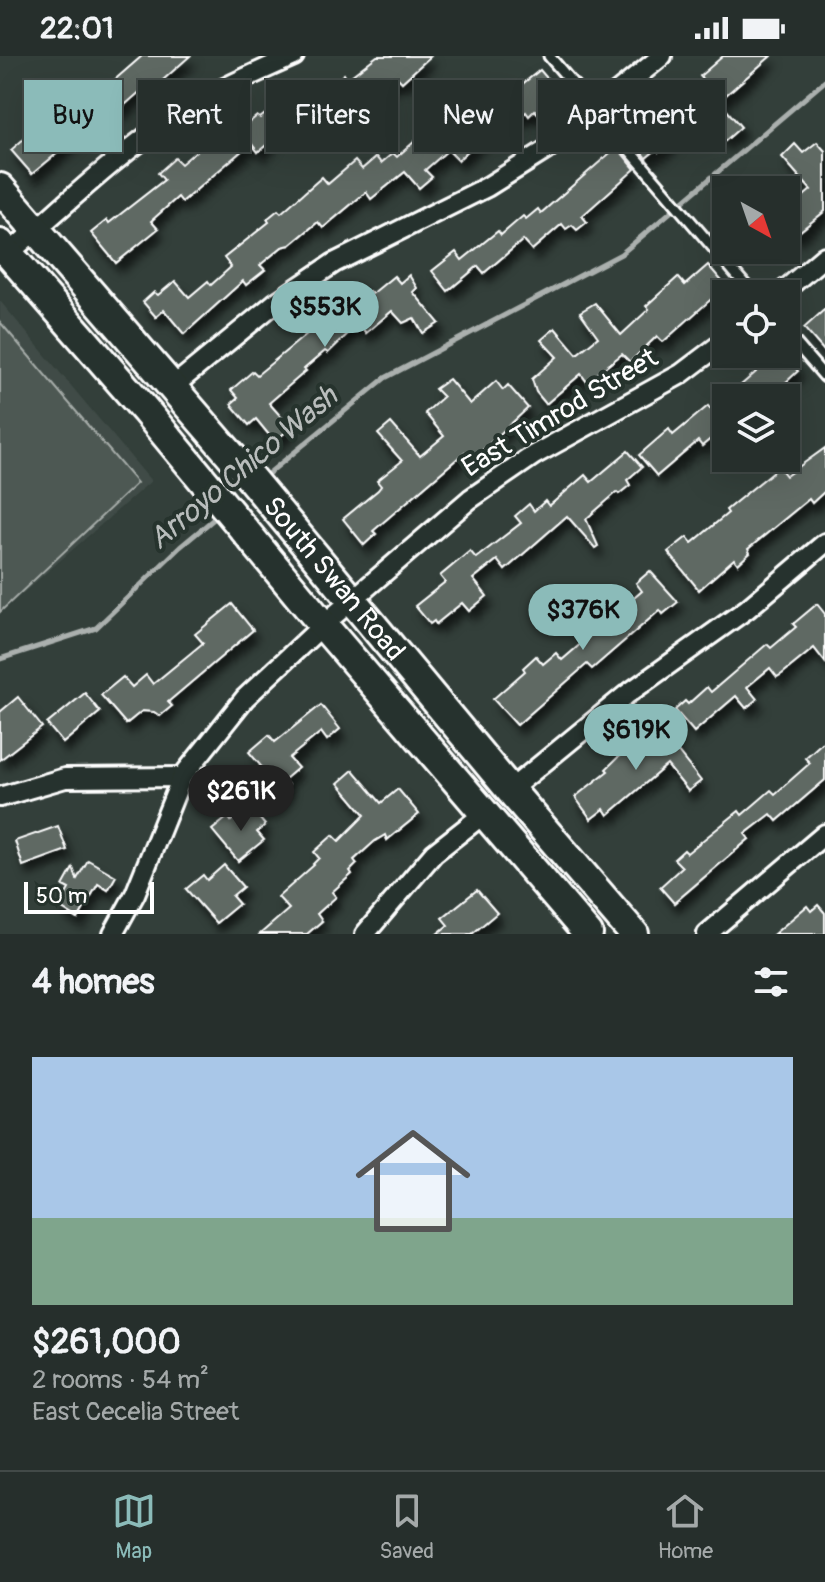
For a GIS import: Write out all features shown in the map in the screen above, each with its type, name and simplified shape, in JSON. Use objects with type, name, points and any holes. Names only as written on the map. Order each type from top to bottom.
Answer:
[{"type":"main road","name":"South Swan Road","points":[[0,188],[242,468],[634,934]]},
{"type":"main road","name":"South Swan Road","points":[[4,249],[588,934]]},
{"type":"street","points":[[4,249],[35,231],[124,154],[176,116],[248,75],[294,56]]},
{"type":"street","points":[[633,80],[662,56]]},
{"type":"street","points":[[171,388],[275,303],[334,263],[487,187],[543,152]]},
{"type":"street","points":[[797,280],[825,256]]},
{"type":"street","name":"East Timrod Street","points":[[113,934],[135,894],[182,777],[245,698],[323,625],[483,490],[534,455],[681,374],[712,351]]},
{"type":"street","points":[[510,790],[626,695],[747,609],[825,543]]},
{"type":"street","points":[[0,797],[65,778],[182,777]]},
{"type":"street","points":[[365,934],[434,853],[485,813]]},
{"type":"street","points":[[707,934],[825,834]]},
{"type":"lane","points":[[549,56],[570,80]]},
{"type":"lane","points":[[631,152],[741,280]]},
{"type":"lane","points":[[800,348],[825,377]]},
{"type":"shaded area","points":[[0,301],[151,481],[0,613]]},
{"type":"shaded area","points":[[0,322],[137,483],[0,612]]},
{"type":"building","points":[[142,56],[190,56],[163,80],[138,80],[138,93],[122,107],[122,80],[114,80]]},
{"type":"building","points":[[377,56],[431,56],[402,82],[398,78],[337,80],[344,74],[347,79]]},
{"type":"building","points":[[723,56],[771,56],[725,96],[725,80],[703,80],[700,76]]},
{"type":"building","points":[[540,70],[549,80],[538,80],[538,114],[535,110],[529,116],[526,112],[522,115],[522,84]]},
{"type":"building","points":[[725,108],[741,127],[725,141]]},
{"type":"building","points":[[266,113],[266,145],[258,152],[250,144],[250,122],[257,116],[260,118]]},
{"type":"building","points":[[24,139],[24,152],[59,152],[32,174],[11,150]]},
{"type":"building","points":[[414,142],[414,152],[446,152],[425,170],[432,177],[419,188],[405,172],[371,199],[366,192],[323,228],[318,222],[290,245],[282,247],[260,265],[265,270],[246,285],[243,281],[184,334],[164,310],[156,317],[143,302],[175,281],[189,297],[208,281],[211,285],[231,267],[224,258],[269,222],[267,219],[278,210],[281,213],[322,177],[328,184],[355,161],[362,169],[376,157],[381,163],[393,153],[397,157]]},
{"type":"building","points":[[817,142],[825,151],[825,211],[800,231],[800,199],[811,190],[782,157],[795,144],[803,153]]},
{"type":"building","points":[[195,152],[240,152],[182,202],[178,197],[151,221],[158,229],[116,263],[91,233],[107,220],[109,223],[164,180],[158,173],[175,158],[181,164]]},
{"type":"building","points":[[450,152],[467,152],[458,160]]},
{"type":"building","points":[[611,152],[621,152],[635,169],[582,216],[587,222],[577,230],[572,225],[566,229],[562,224],[532,250],[523,240],[484,273],[478,266],[448,291],[432,271],[456,252],[462,260],[498,231],[501,235],[523,216],[526,219],[538,209],[541,213]]},
{"type":"building","points":[[708,265],[721,280],[712,280],[712,298],[663,342],[657,336],[630,362],[622,354],[587,382],[581,374],[546,404],[536,392],[532,379],[557,357],[541,340],[555,328],[577,354],[598,337],[580,312],[595,303],[621,335],[649,309],[646,306],[678,277],[685,285]]},
{"type":"building","points":[[409,275],[417,288],[413,292],[439,323],[423,333],[414,318],[403,323],[392,311],[366,333],[358,324],[269,403],[291,428],[274,441],[256,419],[249,425],[231,404],[238,398],[231,390],[253,371],[257,375],[330,315],[332,318],[358,295],[360,298],[369,291],[372,294],[394,276],[400,283]]},
{"type":"building","points":[[825,309],[825,352],[804,328]]},
{"type":"building","points":[[761,368],[795,368],[798,371],[784,384],[742,384]]},
{"type":"building","points":[[449,379],[470,404],[496,381],[503,390],[508,385],[528,408],[472,460],[465,452],[373,531],[376,534],[364,545],[343,519],[378,490],[381,486],[377,481],[402,461],[378,434],[391,423],[420,456],[444,436],[425,413],[443,397],[435,389]]},
{"type":"building","points":[[708,406],[712,411],[712,438],[702,446],[698,441],[657,476],[639,455],[669,429],[673,435]]},
{"type":"building","points":[[825,448],[825,491],[812,503],[809,499],[748,549],[750,553],[738,564],[734,559],[699,590],[668,552],[687,537],[692,543],[773,472],[783,472],[786,476],[800,472],[800,466]]},
{"type":"building","points":[[628,451],[642,467],[627,480],[630,485],[619,494],[617,492],[586,519],[598,546],[595,548],[567,516],[505,570],[497,560],[473,579],[487,596],[469,611],[462,603],[436,624],[434,621],[430,624],[415,606],[445,582],[440,576],[470,551],[476,558],[521,523],[515,516],[529,504],[534,511],[545,501],[549,506],[585,475],[591,482]]},
{"type":"building","points":[[650,571],[678,602],[663,614],[660,610],[592,669],[587,664],[517,725],[493,699],[525,671],[523,668],[536,656],[543,664],[556,653],[562,660],[642,591],[636,583]]},
{"type":"building","points":[[232,604],[253,630],[168,702],[172,706],[160,716],[142,711],[126,724],[101,695],[123,677],[132,687],[146,675],[153,684],[203,643],[195,634]]},
{"type":"building","points":[[817,604],[825,614],[825,662],[814,648],[777,677],[770,668],[747,687],[757,699],[746,708],[736,696],[694,732],[675,710],[685,701],[688,704],[707,687],[711,692],[767,644],[771,648]]},
{"type":"building","points":[[85,693],[100,712],[63,743],[47,724]]},
{"type":"building","points":[[18,697],[42,727],[0,760],[0,712]]},
{"type":"building","points":[[321,705],[340,729],[327,740],[321,732],[289,758],[298,768],[284,780],[288,785],[266,804],[245,779],[261,766],[249,752],[269,735],[275,742]]},
{"type":"building","points":[[654,722],[701,781],[688,791],[667,765],[608,815],[604,809],[591,819],[575,797],[608,771],[606,769]]},
{"type":"building","points":[[825,740],[825,780],[777,821],[771,814],[745,834],[749,839],[674,903],[660,887],[682,867],[674,859],[684,850],[687,853],[739,811],[742,815],[771,790],[775,794],[810,763],[805,758]]},
{"type":"building","points":[[353,770],[381,803],[398,789],[419,814],[387,840],[385,835],[375,841],[354,860],[357,864],[350,871],[352,874],[332,892],[336,897],[317,914],[322,921],[307,934],[260,934],[289,909],[278,897],[314,865],[319,858],[314,852],[333,835],[339,841],[365,815],[338,783]]},
{"type":"building","points":[[249,806],[265,825],[257,832],[264,840],[238,861],[212,830],[228,817],[231,821]]},
{"type":"building","points":[[58,826],[67,850],[23,866],[15,841]]},
{"type":"building","points":[[88,860],[116,876],[108,890],[98,884],[78,919],[59,907],[69,889],[63,886],[73,868],[77,879]]},
{"type":"building","points":[[224,865],[243,887],[232,896],[239,904],[216,923],[186,889],[203,875],[207,880]]},
{"type":"building","points":[[477,890],[497,913],[472,934],[437,934],[448,925],[442,918]]},
{"type":"building","points":[[818,905],[825,913],[825,934],[774,934],[807,906],[811,911]]},
{"type":"waterway","name":"Arroyo Chico Wash","points":[[263,478],[385,378],[621,254],[825,81]]},
{"type":"waterway","name":"Arroyo Chico Wash","points":[[0,659],[96,628],[180,547],[221,513]]}]
